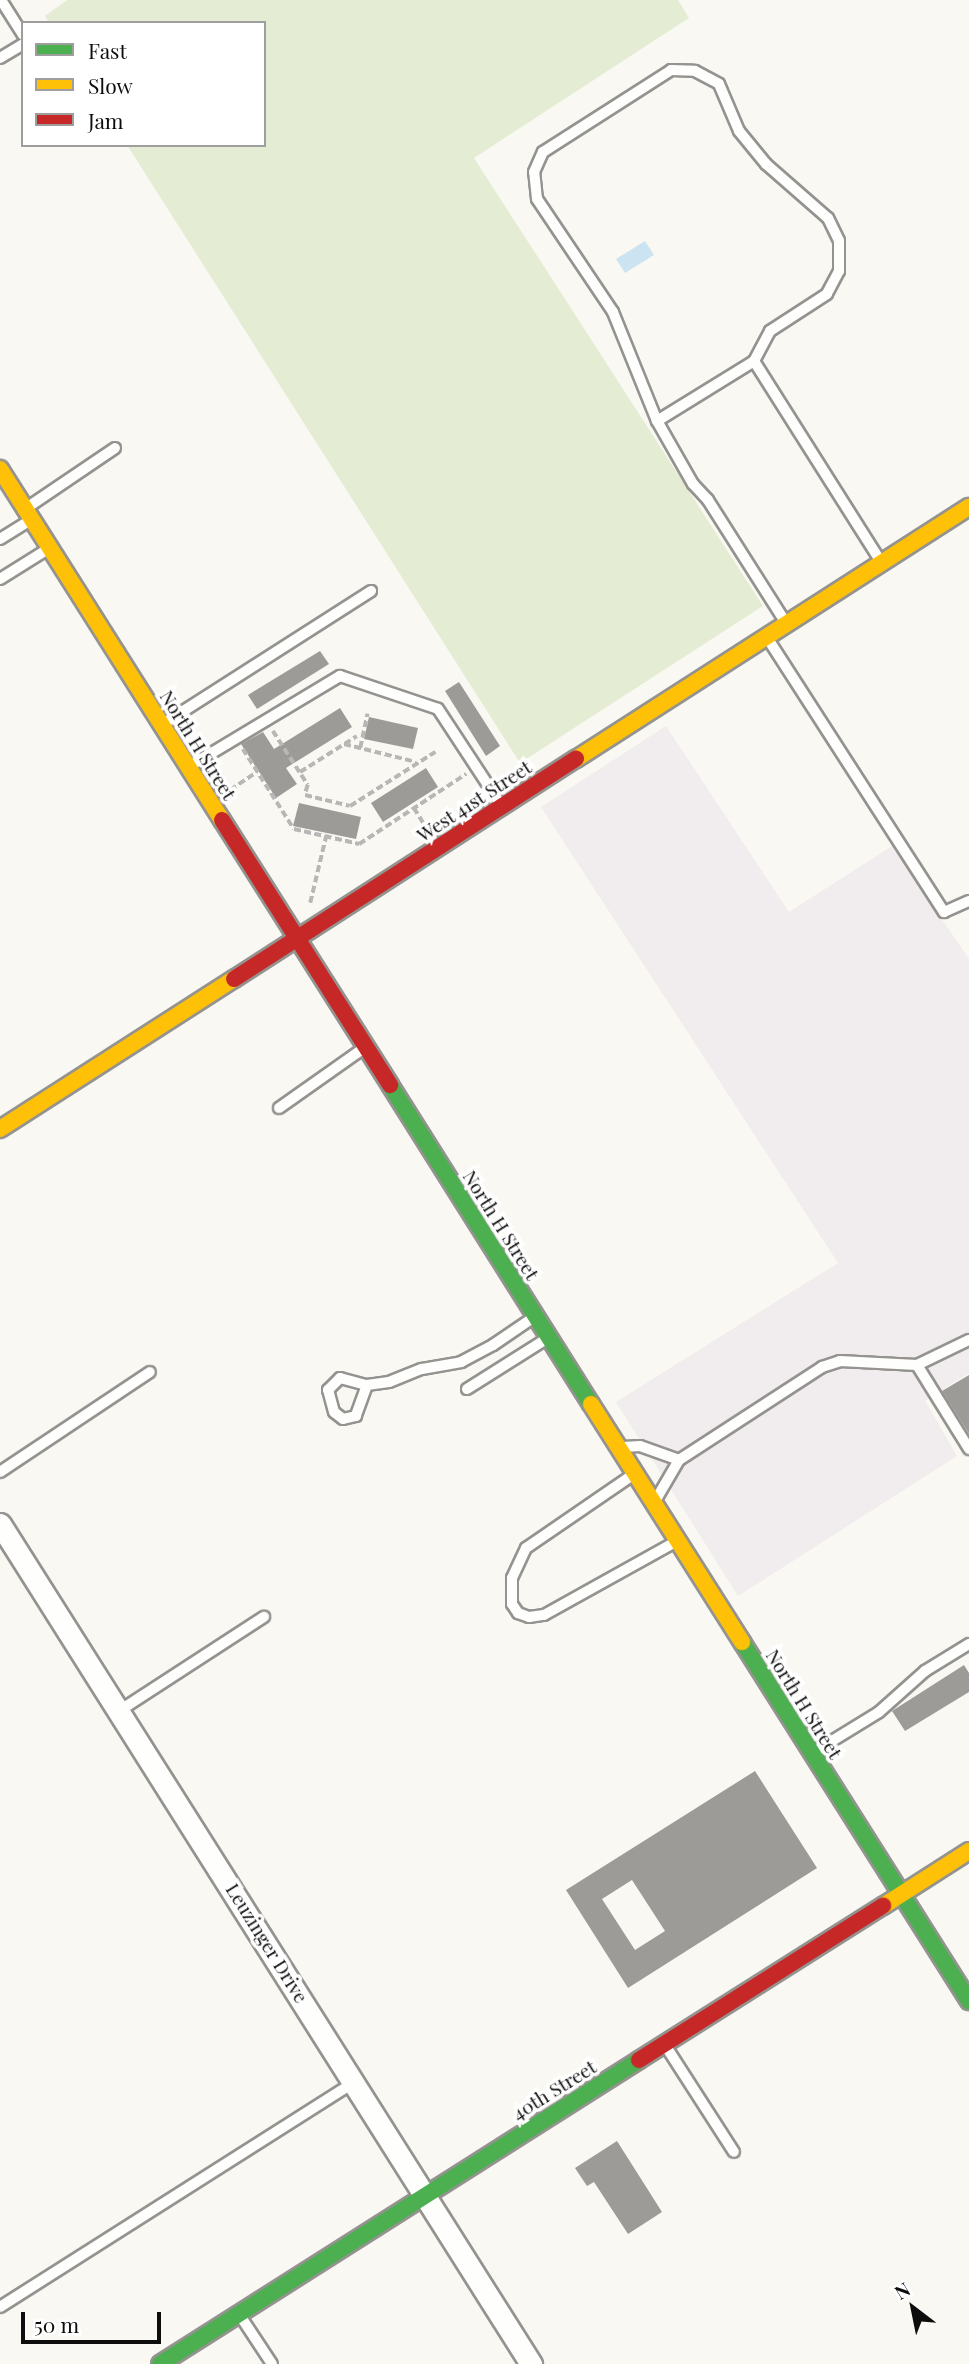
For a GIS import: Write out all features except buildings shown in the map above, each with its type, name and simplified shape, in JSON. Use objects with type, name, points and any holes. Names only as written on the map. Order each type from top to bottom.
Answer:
[{"type":"street","name":"North H Street","points":[[0,469],[295,940],[969,2001]]},
{"type":"street","name":"West 41st Street","points":[[0,1129],[969,507]]},
{"type":"street","name":"Leuzinger Drive","points":[[0,1524],[531,2364]]},
{"type":"street","name":"40th Street","points":[[160,2364],[969,1851]]},
{"type":"lane","points":[[1,0],[21,32]]},
{"type":"lane","points":[[0,58],[21,45]]},
{"type":"lane","points":[[657,421],[754,361],[770,331],[827,294],[839,271],[839,241],[828,218],[766,164],[739,131],[719,84],[695,71],[671,70],[543,152],[534,173],[537,199],[613,312],[657,421],[693,484],[708,500],[786,623]]},
{"type":"lane","points":[[754,361],[881,562]]},
{"type":"lane","points":[[0,539],[114,448]]},
{"type":"lane","points":[[2,573],[50,548]]},
{"type":"lane","points":[[161,725],[371,591]]},
{"type":"lane","points":[[767,637],[944,912],[969,901]]},
{"type":"lane","points":[[188,768],[340,676],[438,709],[503,808]]},
{"type":"lane","points":[[279,1108],[364,1048]]},
{"type":"lane","points":[[367,1385],[389,1382],[422,1369],[461,1362],[494,1345],[534,1317]]},
{"type":"lane","points":[[467,1389],[548,1338]]},
{"type":"lane","points":[[653,1504],[679,1460],[822,1367],[840,1361],[917,1365],[969,1340]]},
{"type":"lane","points":[[917,1365],[969,1449]]},
{"type":"lane","points":[[0,1472],[150,1372]]},
{"type":"lane","points":[[617,1447],[640,1446],[679,1460]]},
{"type":"lane","points":[[634,1474],[526,1548],[517,1564],[510,1593],[518,1613],[529,1617],[544,1615],[676,1541]]},
{"type":"lane","points":[[119,1711],[264,1617]]},
{"type":"lane","points":[[811,1754],[880,1712],[925,1671],[969,1644]]},
{"type":"lane","points":[[665,2045],[734,2152]]},
{"type":"lane","points":[[0,2307],[355,2082]]},
{"type":"lane","points":[[240,2314],[272,2364]]},
{"type":"path","points":[[360,748],[367,714]]},
{"type":"path","points":[[267,720],[308,785],[305,795],[350,806],[435,752]]},
{"type":"path","points":[[300,772],[356,736]]},
{"type":"path","points":[[236,739],[294,829],[359,844],[477,768]]},
{"type":"path","points":[[344,744],[418,762]]},
{"type":"path","points":[[226,793],[257,772]]},
{"type":"path","points":[[414,808],[431,835]]},
{"type":"path","points":[[308,908],[326,836]]},
{"type":"shaded area","points":[[666,726],[789,912],[892,846],[969,959],[969,1373],[925,1401],[957,1456],[738,1596],[616,1402],[838,1263],[541,807]]},
{"type":"green space","points":[[67,0],[678,0],[689,18],[474,158],[763,606],[520,763],[128,147],[266,147],[266,21],[48,21],[45,16]]},
{"type":"water","points":[[645,241],[654,255],[625,273],[616,259]]},
{"type":"traffic: fast","points":[[390,1085],[591,1404]]},
{"type":"traffic: fast","points":[[742,1642],[969,2001]]},
{"type":"traffic: fast","points":[[160,2364],[639,2060]]},
{"type":"traffic: slow","points":[[0,469],[222,820]]},
{"type":"traffic: slow","points":[[576,759],[969,507]]},
{"type":"traffic: slow","points":[[0,1129],[234,979]]},
{"type":"traffic: slow","points":[[591,1404],[742,1642]]},
{"type":"traffic: slow","points":[[883,1906],[969,1851]]},
{"type":"traffic: jam","points":[[234,979],[576,759]]},
{"type":"traffic: jam","points":[[222,820],[390,1085]]},
{"type":"traffic: jam","points":[[639,2060],[883,1906]]}]
